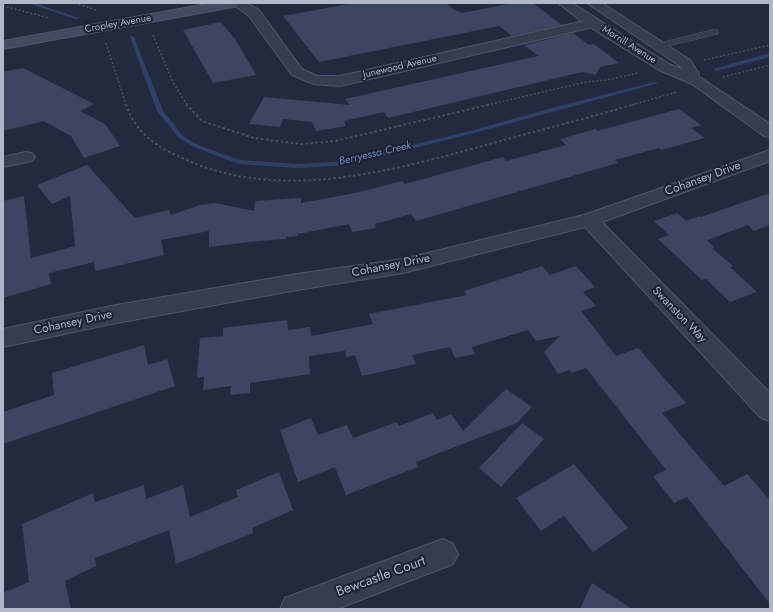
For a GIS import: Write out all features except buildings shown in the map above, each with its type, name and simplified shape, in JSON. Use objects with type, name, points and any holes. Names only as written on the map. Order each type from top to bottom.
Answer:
[{"type":"main road","name":"Cropley Avenue","points":[[3,45],[233,3]]},
{"type":"street","name":"Junewood Avenue","points":[[237,3],[254,12],[297,72],[314,80],[340,81],[593,23]]},
{"type":"street","name":"Morrill Avenue","points":[[564,3],[593,23],[664,67],[697,81],[770,132]]},
{"type":"street","name":"Morrill Avenue","points":[[593,3],[685,63],[697,81]]},
{"type":"street","name":"Cohansey Drive","points":[[3,338],[111,315],[297,282],[403,266],[589,220],[770,155]]},
{"type":"street","points":[[3,162],[26,156]]},
{"type":"street","name":"Swanston Way","points":[[589,220],[770,410]]},
{"type":"street","name":"Bewcastle Court","points":[[296,609],[443,554]]},
{"type":"lane","points":[[660,46],[714,32]]},
{"type":"path","points":[[3,6],[56,21],[61,35]]},
{"type":"path","points":[[105,40],[130,115],[135,124],[146,136],[163,150],[205,168],[262,180],[298,180],[340,177],[399,167],[618,110],[674,93],[697,81],[722,77],[770,65]]},
{"type":"path","points":[[685,63],[699,62],[770,45]]},
{"type":"waterway","name":"Berryessa Creek","points":[[30,3],[77,18]]},
{"type":"waterway","name":"Berryessa Creek","points":[[132,37],[160,111],[181,137],[196,146],[239,162],[299,166],[346,163],[472,132],[656,83]]},
{"type":"waterway","name":"Berryessa Creek","points":[[716,69],[770,55]]}]
